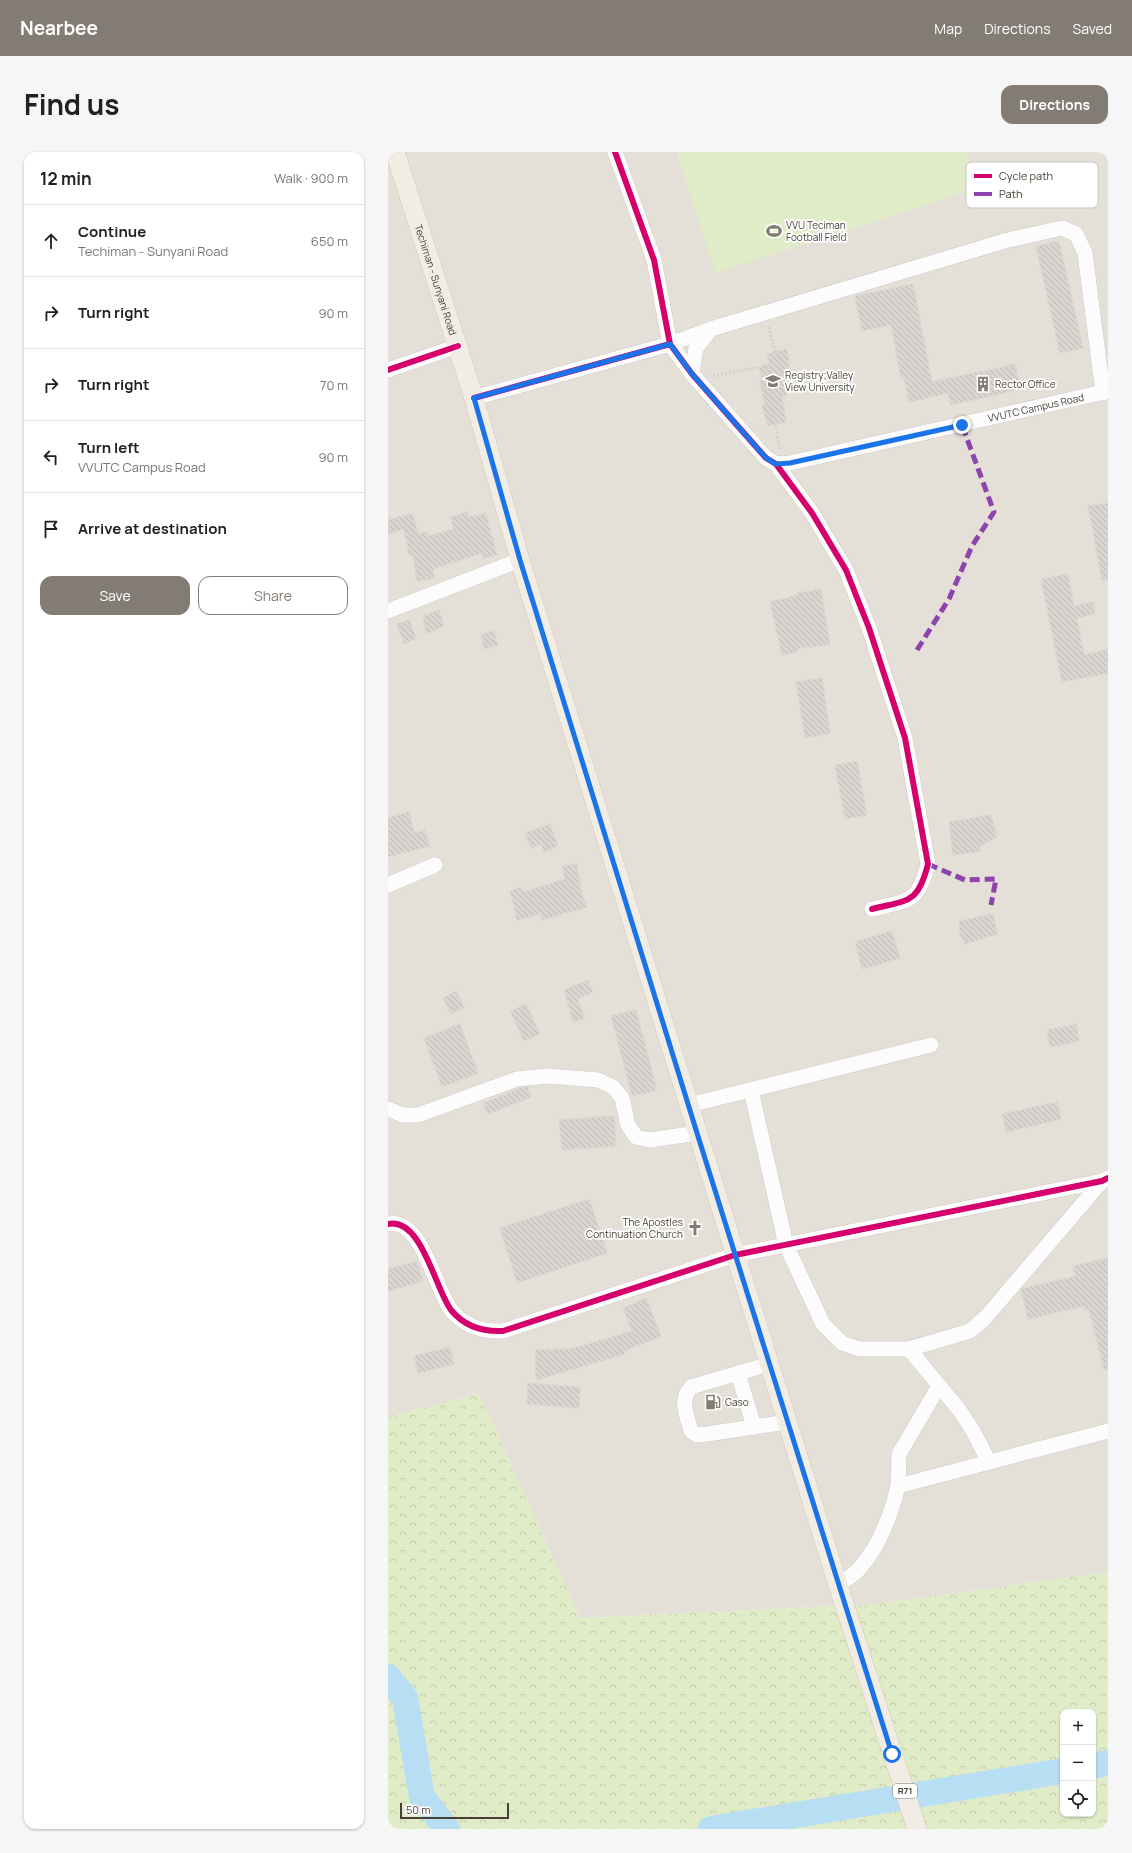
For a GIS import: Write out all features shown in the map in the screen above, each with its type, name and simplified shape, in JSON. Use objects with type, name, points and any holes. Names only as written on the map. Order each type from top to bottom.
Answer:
[{"type":"main road","name":"Techiman - Sunyani Road","points":[[395,152],[458,346],[520,560],[697,1133],[838,1585],[917,1829]]},
{"type":"street","points":[[615,152],[654,260],[670,344],[695,377],[766,458],[776,464],[812,513],[846,570],[869,628],[905,738],[928,864],[923,884],[912,899],[872,909]]},
{"type":"street","points":[[474,398],[670,344],[711,329],[1008,240],[1062,228],[1076,234],[1085,253],[1106,392]]},
{"type":"street","points":[[695,377],[696,348],[711,329]]},
{"type":"street","points":[[388,370],[458,346]]},
{"type":"street","name":"VVUTC Campus Road","points":[[776,464],[797,462],[1106,392]]},
{"type":"street","points":[[388,611],[520,560]]},
{"type":"street","points":[[388,885],[435,865]]},
{"type":"street","points":[[689,1105],[931,1045]]},
{"type":"street","points":[[388,1109],[403,1115],[418,1115],[518,1079],[555,1076],[598,1080],[613,1087],[622,1098],[628,1125],[636,1137],[650,1140],[697,1133]]},
{"type":"street","points":[[751,1090],[786,1245],[823,1324],[842,1342],[859,1349],[909,1349],[970,1330],[986,1317],[1105,1179]]},
{"type":"street","points":[[388,1224],[393,1222],[406,1226],[417,1239],[451,1310],[471,1326],[488,1332],[503,1331],[735,1255],[1105,1179]]},
{"type":"street","points":[[909,1349],[969,1424],[989,1462]]},
{"type":"street","points":[[769,1364],[691,1387],[685,1393],[684,1401],[691,1431],[697,1435],[787,1422]]},
{"type":"street","points":[[738,1373],[754,1427]]},
{"type":"street","points":[[838,1585],[860,1569],[875,1547],[891,1515],[898,1486],[899,1454],[939,1386]]},
{"type":"street","points":[[898,1486],[1108,1431]]},
{"type":"path","points":[[765,313],[775,352]]},
{"type":"path","points":[[695,377],[759,367]]},
{"type":"path","points":[[775,424],[781,455],[776,464]]},
{"type":"shaded area","points":[[388,152],[1108,152],[1108,1572],[876,1604],[580,1618],[479,1394],[388,1417]]},
{"type":"green space","name":"VVU Teciman Football Field","points":[[677,152],[967,152],[970,162],[966,162],[966,192],[715,273]]},
{"type":"green space","points":[[479,1394],[580,1618],[876,1604],[1108,1572],[1108,1829],[388,1829],[388,1417]]},
{"type":"building","points":[[1059,241],[1083,348],[1060,353],[1036,246]]},
{"type":"building","points":[[913,284],[932,382],[1015,364],[1021,389],[951,405],[948,393],[909,402],[904,378],[901,379],[891,325],[862,331],[855,296]]},
{"type":"building","name":"Registry;Valley View University","points":[[786,349],[790,371],[784,373],[787,384],[784,385],[787,395],[782,397],[786,422],[768,426],[762,407],[765,403],[760,383],[762,379],[759,367],[769,364],[767,354]]},
{"type":"building","points":[[1108,503],[1108,580],[1102,580],[1088,506]]},
{"type":"building","points":[[467,512],[469,517],[486,513],[497,555],[483,559],[482,553],[433,569],[435,578],[417,581],[413,555],[409,555],[404,529],[388,534],[388,520],[413,513],[418,534],[427,532],[428,536],[454,529],[450,517]]},
{"type":"building","points":[[1068,574],[1074,606],[1093,602],[1095,614],[1077,618],[1084,655],[1108,649],[1108,673],[1062,682],[1041,579]]},
{"type":"building","points":[[821,589],[830,644],[797,649],[797,652],[782,655],[770,602],[799,595],[798,593]]},
{"type":"building","points":[[439,610],[444,626],[426,634],[423,616]]},
{"type":"building","points":[[409,620],[416,638],[404,644],[397,624]]},
{"type":"building","points":[[494,631],[498,645],[484,649],[481,634]]},
{"type":"building","points":[[822,678],[830,733],[805,738],[796,682]]},
{"type":"building","points":[[857,761],[867,815],[845,819],[835,765]]},
{"type":"building","points":[[409,812],[414,833],[425,830],[429,846],[388,857],[388,818]]},
{"type":"building","points":[[991,815],[997,837],[980,846],[981,851],[953,855],[949,822]]},
{"type":"building","points":[[550,824],[558,846],[544,852],[541,844],[531,848],[525,833]]},
{"type":"building","points":[[577,864],[581,892],[587,907],[542,920],[540,914],[517,920],[510,891],[522,887],[524,892],[565,879],[562,866]]},
{"type":"building","points":[[993,914],[997,934],[965,944],[960,934],[959,921]]},
{"type":"building","points":[[892,931],[900,958],[862,969],[855,942]]},
{"type":"building","points":[[588,980],[593,992],[577,999],[585,1018],[573,1022],[564,990]]},
{"type":"building","points":[[456,991],[464,1007],[451,1014],[443,998]]},
{"type":"building","points":[[526,1004],[540,1034],[524,1041],[510,1011]]},
{"type":"building","points":[[636,1010],[657,1090],[632,1096],[611,1016]]},
{"type":"building","points":[[460,1024],[478,1073],[442,1087],[424,1038]]},
{"type":"building","points":[[1076,1024],[1079,1041],[1050,1047],[1047,1030]]},
{"type":"building","points":[[527,1087],[531,1097],[488,1114],[483,1103]]},
{"type":"building","points":[[1057,1102],[1061,1119],[1006,1132],[1002,1114]]},
{"type":"building","points":[[614,1116],[616,1146],[562,1150],[559,1120]]},
{"type":"building","points":[[589,1199],[607,1253],[517,1283],[500,1228]]},
{"type":"building","points":[[1108,1258],[1108,1369],[1104,1369],[1089,1309],[1084,1310],[1083,1306],[1028,1319],[1021,1289],[1076,1276],[1073,1266]]},
{"type":"building","points":[[417,1261],[423,1281],[388,1291],[388,1269]]},
{"type":"building","points":[[646,1298],[661,1336],[624,1351],[625,1354],[536,1380],[535,1350],[571,1349],[632,1331],[623,1308]]},
{"type":"building","points":[[450,1347],[454,1364],[418,1373],[414,1356]]},
{"type":"building","points":[[528,1383],[580,1387],[579,1408],[527,1404]]},
{"type":"waterway","points":[[388,1677],[405,1698],[422,1797],[447,1829]]},
{"type":"waterway","points":[[1096,1765],[1108,1763]]},
{"type":"waterway","points":[[711,1829],[1060,1771]]},
{"type":"marked path","points":[[917,650],[949,599],[972,546],[994,512],[962,425]]},
{"type":"marked path","points":[[928,864],[965,880],[996,879],[991,905]]},
{"type":"cycle path","points":[[615,152],[654,260],[670,344]]},
{"type":"cycle path","points":[[474,398],[670,344],[692,374],[743,432],[766,458],[776,464],[812,513],[846,570],[869,628],[905,738],[928,864],[920,887],[910,898],[895,904],[872,909]]},
{"type":"cycle path","points":[[388,370],[458,346]]},
{"type":"cycle path","points":[[388,1224],[400,1225],[410,1232],[419,1243],[445,1300],[456,1316],[462,1321],[481,1329],[488,1331],[503,1331],[735,1255],[1102,1181],[1108,1178]]},
{"type":"place","name":"VVU Teciman Football Field","points":[[774,231]]},
{"type":"place","name":"Registry;Valley View University","points":[[773,381]]},
{"type":"place","name":"Rector Office","points":[[983,384]]},
{"type":"place","name":"The Apostles Continuation Church","points":[[695,1228]]},
{"type":"place","name":"Gaso","points":[[713,1402]]},
{"type":"route","points":[[892,1754],[697,1133],[520,560],[474,398],[670,344],[692,374],[743,432],[766,458],[776,464],[790,463],[962,425]]}]
